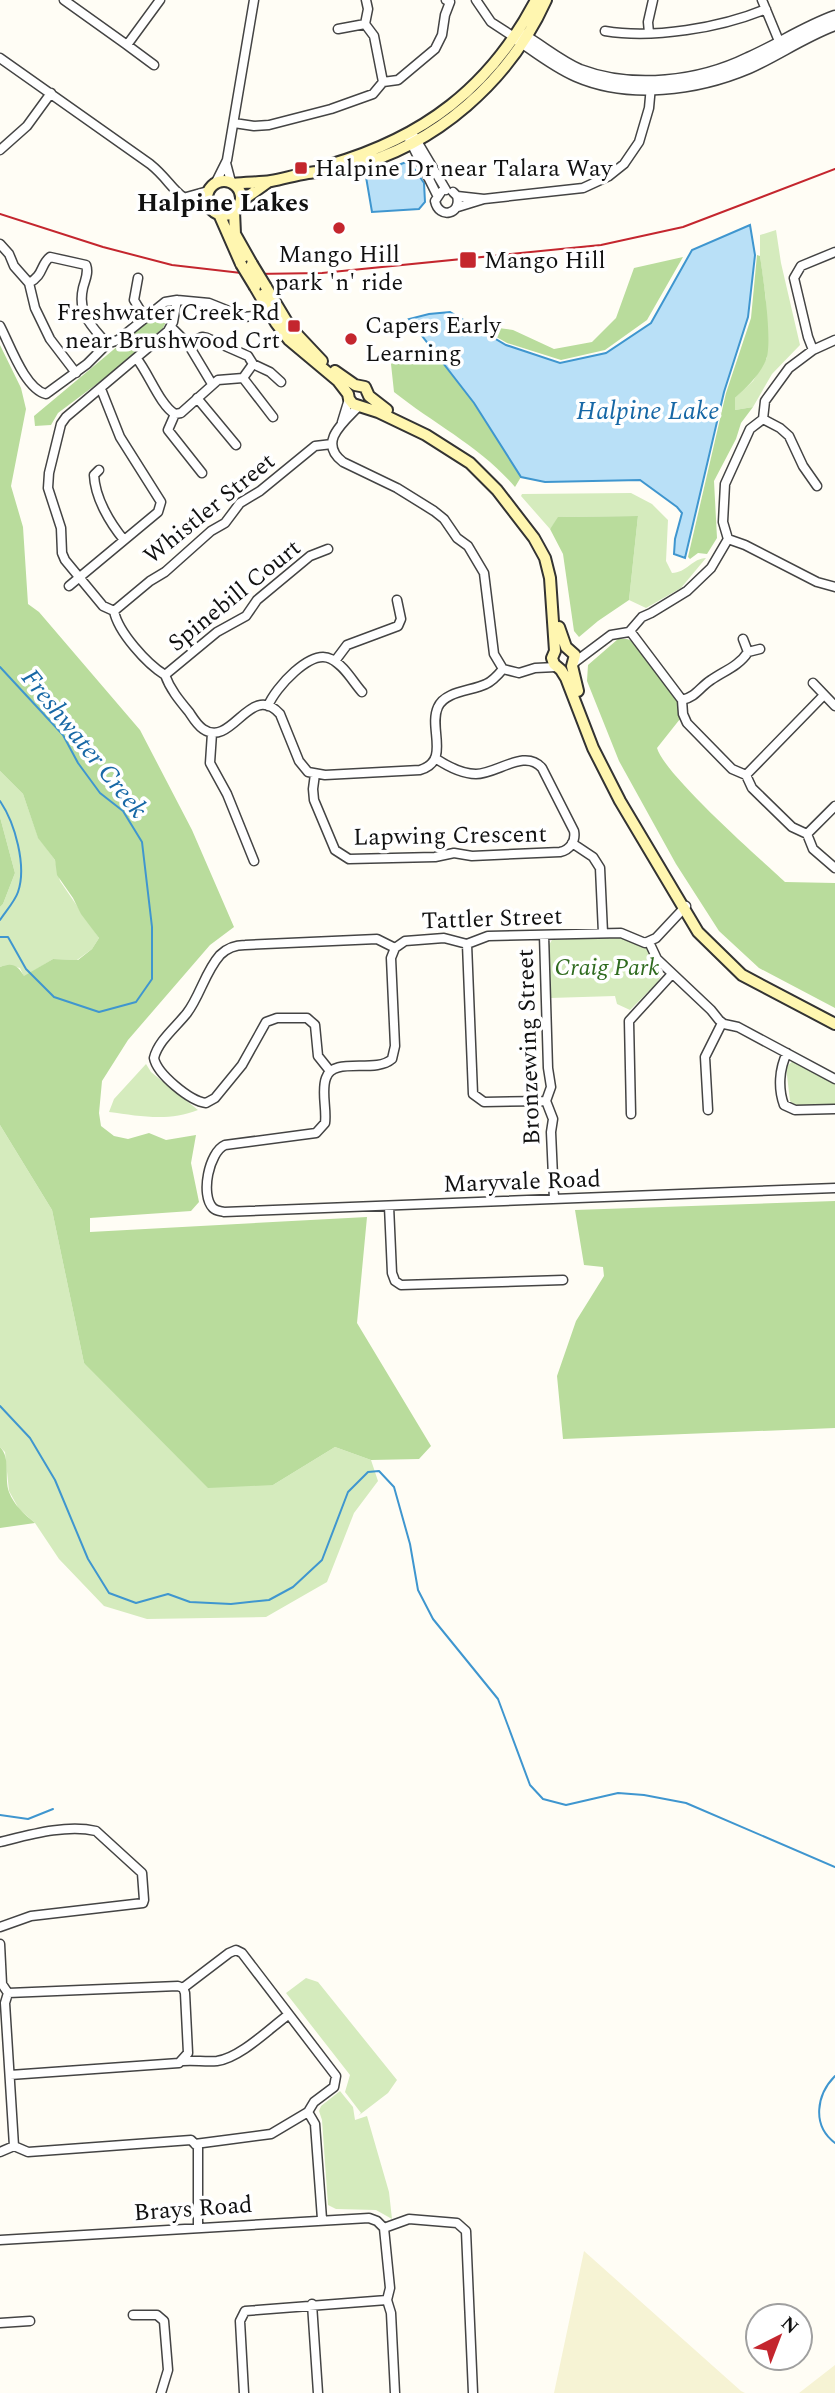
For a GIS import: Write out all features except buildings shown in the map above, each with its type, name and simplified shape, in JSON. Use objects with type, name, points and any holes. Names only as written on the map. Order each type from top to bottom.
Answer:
[{"type":"main road","points":[[520,37],[536,0]]},
{"type":"main road","points":[[546,0],[520,37],[468,92],[412,138],[373,160],[351,167],[270,181],[212,187],[207,202],[296,347],[357,398],[442,444],[477,469],[497,490],[534,538],[545,558],[561,650],[552,661],[566,666]]},
{"type":"main road","points":[[214,211],[224,215],[270,181]]},
{"type":"main road","points":[[232,183],[240,192],[235,234],[247,264]]},
{"type":"main road","points":[[561,650],[575,655],[566,666]]},
{"type":"main road","points":[[566,666],[604,770],[698,932],[742,975],[835,1024]]},
{"type":"main road","points":[[685,907],[707,934],[745,969],[835,1017]]},
{"type":"street","points":[[64,0],[155,65]]},
{"type":"street","points":[[127,46],[160,0]]},
{"type":"street","points":[[183,198],[212,187],[226,163],[254,0]]},
{"type":"street","points":[[366,0],[368,9],[365,24],[374,36],[383,82]]},
{"type":"street","points":[[476,0],[486,15],[565,62],[588,72],[651,85],[713,72],[835,25]]},
{"type":"street","points":[[649,33],[648,22],[653,0]]},
{"type":"street","points":[[234,123],[269,125],[331,109],[373,94],[383,82],[398,80],[435,49],[442,35],[448,1]]},
{"type":"street","points":[[605,31],[639,34],[678,31],[745,17],[764,4],[781,46]]},
{"type":"street","points":[[781,46],[835,16]]},
{"type":"street","points":[[338,29],[365,24]]},
{"type":"street","points":[[0,58],[158,171],[175,193],[191,203],[214,211]]},
{"type":"street","points":[[412,138],[437,195],[435,201],[439,211],[449,214],[458,207],[484,199],[583,188],[615,173],[629,158],[639,142],[649,108],[651,85]]},
{"type":"street","points":[[0,150],[27,126],[51,93]]},
{"type":"street","points":[[412,138],[446,190],[457,195],[484,199]]},
{"type":"street","points":[[226,163],[232,183]]},
{"type":"street","points":[[437,195],[446,190]]},
{"type":"street","points":[[457,195],[458,207]]},
{"type":"street","points":[[0,244],[29,283],[34,308],[50,339],[76,373]]},
{"type":"street","points":[[813,350],[807,337],[794,278],[801,265],[835,252]]},
{"type":"street","points":[[29,283],[40,276],[50,257],[86,265],[88,271],[82,292],[83,314],[107,344]]},
{"type":"street","points":[[138,278],[134,300],[145,318]]},
{"type":"street","points":[[177,300],[171,327],[63,420],[48,479],[50,496],[61,528],[62,553],[103,606],[114,611],[117,623],[152,666],[166,675],[169,685],[199,726],[212,733],[224,731],[254,707],[268,706],[279,714],[305,770],[315,774],[416,771],[428,767],[435,758],[436,714],[440,704],[451,696],[489,682],[503,669]]},
{"type":"street","points":[[0,326],[24,373],[38,392],[49,393],[76,373],[107,344],[118,340],[162,304],[177,300],[209,303],[244,317],[253,316],[271,306]]},
{"type":"street","points":[[171,327],[188,344],[212,384]]},
{"type":"street","points":[[188,344],[202,337],[207,338],[248,356],[253,364],[270,372],[281,382]]},
{"type":"street","points":[[357,398],[332,444],[334,453],[343,462],[397,488],[440,515],[457,538],[468,546],[484,573],[494,654],[503,669],[519,673],[535,668],[566,666],[614,634],[630,631],[639,618],[651,614],[692,587],[711,568],[728,539],[723,522],[725,484],[750,429],[763,419],[765,401],[796,362],[835,340]]},
{"type":"street","points":[[136,359],[149,375],[169,410],[175,414],[181,413],[212,384],[223,379],[243,378]]},
{"type":"street","points":[[243,378],[253,364]]},
{"type":"street","points":[[243,378],[273,417]]},
{"type":"street","points":[[69,586],[82,581],[124,540],[158,512],[161,502],[120,437],[101,389]]},
{"type":"street","points":[[197,398],[236,445]]},
{"type":"street","points":[[175,414],[168,430],[202,473]]},
{"type":"street","points":[[763,419],[789,436],[803,466],[817,486]]},
{"type":"street","name":"Whistler Street","points":[[114,611],[165,572],[211,531],[225,523],[240,503],[260,491],[313,447],[332,444]]},
{"type":"street","points":[[99,470],[94,475],[95,486],[112,524],[124,540]]},
{"type":"street","points":[[728,539],[817,582],[835,587]]},
{"type":"street","name":"Spinebill Court","points":[[166,675],[218,632],[246,616],[257,600],[310,556],[328,549]]},
{"type":"street","points":[[335,661],[347,645],[398,626],[401,619],[397,600]]},
{"type":"street","points":[[630,631],[682,700],[682,714],[687,723],[732,769],[746,775],[752,788],[792,827],[807,834],[813,849],[835,869]]},
{"type":"street","points":[[743,639],[748,652]]},
{"type":"street","points":[[535,668],[561,650],[591,649]]},
{"type":"street","points":[[682,700],[692,697],[711,680],[739,663],[748,652],[760,649]]},
{"type":"street","points":[[268,706],[279,685],[312,659],[325,657],[335,661],[362,692]]},
{"type":"street","points":[[813,683],[835,706]]},
{"type":"street","points":[[746,775],[824,695]]},
{"type":"street","points":[[212,733],[210,763],[227,794],[254,861]]},
{"type":"street","name":"Lapwing Crescent","points":[[315,774],[314,800],[335,850],[349,859],[435,857],[454,853],[472,856],[560,852],[568,849],[572,843],[575,837],[573,831],[542,768],[534,761],[524,760],[476,774],[454,769],[435,758]]},
{"type":"street","points":[[807,834],[835,806]]},
{"type":"street","points":[[572,843],[593,857],[600,868],[603,933]]},
{"type":"street","points":[[685,907],[649,942],[655,957],[722,1023],[738,1027],[835,1079]]},
{"type":"street","name":"Tattler Street","points":[[330,1071],[342,1067],[383,1065],[392,1059],[395,1046],[391,958],[395,948],[405,942],[444,938],[467,944],[488,936],[624,933],[639,942],[649,942]]},
{"type":"street","name":"Bronzewing Street","points":[[544,935],[548,1068],[551,1087],[546,1101],[552,1114],[554,1199]]},
{"type":"street","points":[[330,1071],[318,1056],[317,1029],[307,1018],[277,1018],[266,1022],[242,1065],[215,1098],[206,1103],[193,1100],[160,1072],[154,1058],[158,1048],[192,1005],[215,962],[231,947],[377,939],[395,948]]},
{"type":"street","points":[[467,944],[473,1094],[484,1102],[546,1101]]},
{"type":"street","points":[[631,1114],[627,1035],[629,1021],[672,974]]},
{"type":"street","points":[[708,1110],[705,1057],[722,1023]]},
{"type":"street","points":[[786,1053],[780,1068],[785,1105],[795,1110],[835,1109]]},
{"type":"street","name":"Maryvale Road","points":[[330,1071],[325,1083],[325,1123],[320,1130],[311,1135],[225,1145],[214,1153],[208,1179],[209,1200],[213,1207],[224,1212],[835,1188]]},
{"type":"street","points":[[389,1206],[392,1273],[395,1281],[401,1285],[563,1280]]},
{"type":"street","points":[[0,1842],[50,1832],[87,1829],[96,1831],[139,1868],[144,1879],[143,1903],[31,1916],[0,1927]]},
{"type":"street","points":[[0,1944],[2,1984],[8,1993]]},
{"type":"street","points":[[183,1988],[229,1952],[236,1950],[242,1953],[336,2076],[334,2087],[314,2102],[308,2112],[271,2134],[195,2144]]},
{"type":"street","points":[[8,1993],[170,1985],[183,1988]]},
{"type":"street","points":[[183,1988],[188,2053],[183,2061]]},
{"type":"street","points":[[8,1993],[5,2003],[14,2147]]},
{"type":"street","points":[[10,2075],[224,2059],[237,2053],[288,2015]]},
{"type":"street","points":[[308,2112],[315,2124],[322,2219]]},
{"type":"street","points":[[0,2152],[14,2147],[28,2152],[191,2140],[198,2147],[198,2228]]},
{"type":"street","name":"Brays Road","points":[[0,2240],[322,2219],[369,2218],[384,2228]]},
{"type":"street","points":[[396,2393],[391,2313],[387,2300],[390,2288],[384,2228],[409,2219],[457,2223],[466,2231],[473,2393]]},
{"type":"street","points":[[244,2393],[240,2321],[243,2313],[248,2310],[312,2304],[387,2300]]},
{"type":"street","points":[[312,2304],[318,2393]]},
{"type":"street","points":[[133,2315],[157,2315],[164,2321],[168,2370],[161,2393]]},
{"type":"street","points":[[0,2323],[30,2321]]},
{"type":"shaded area","points":[[584,2251],[741,2391],[745,2393],[554,2393]]},
{"type":"shaded area","points":[[835,2365],[835,2393],[799,2393]]},
{"type":"green space","points":[[776,230],[800,345],[772,374],[753,407],[735,410],[735,398],[753,381],[767,358],[766,300],[760,235]]},
{"type":"green space","points":[[757,255],[760,256],[767,309],[768,351],[756,376],[735,398],[735,410],[753,407],[741,423],[736,439],[714,481],[717,538],[707,554],[698,553],[690,559],[688,557],[726,393],[751,318]]},
{"type":"green space","points":[[683,257],[647,320],[605,350],[561,360],[507,343],[486,331],[491,327],[513,330],[554,349],[592,342],[616,318],[634,268]]},
{"type":"green space","points":[[161,310],[169,316],[163,328],[110,374],[58,413],[51,425],[35,426],[34,416]]},
{"type":"green space","points":[[0,345],[21,388],[26,409],[11,486],[23,527],[28,604],[39,612],[140,730],[192,830],[234,927],[210,945],[128,1040],[102,1081],[99,1113],[101,1126],[114,1136],[128,1139],[149,1133],[166,1140],[196,1135],[191,1163],[199,1202],[191,1211],[90,1218],[90,1232],[367,1217],[357,1323],[431,1446],[419,1459],[371,1460],[335,1447],[273,1485],[208,1488],[84,1363],[52,1210],[0,1125],[0,967],[15,966],[24,976],[53,959],[78,960],[92,949],[99,938],[57,875],[55,860],[38,838],[23,794],[0,771]]},
{"type":"green space","points":[[408,348],[437,353],[474,403],[521,477],[515,487],[472,448],[394,392],[391,364]]},
{"type":"green space","points":[[631,493],[652,504],[668,520],[666,561],[672,573],[706,558],[681,588],[646,608],[629,600],[638,516],[559,517],[550,529],[521,496]]},
{"type":"green space","points":[[638,516],[629,600],[579,637],[574,631],[563,554],[550,529],[558,517]]},
{"type":"green space","points":[[618,639],[637,643],[678,701],[680,719],[657,748],[676,777],[785,882],[835,883],[835,1008],[759,968],[719,931],[676,864],[619,761],[587,681],[588,665]]},
{"type":"green space","points":[[0,771],[23,794],[38,837],[55,860],[60,881],[99,938],[92,949],[77,960],[53,959],[24,977],[20,968],[6,965],[0,967],[0,907],[15,873],[0,817]]},
{"type":"green space","points":[[0,817],[15,873],[0,907]]},
{"type":"green space","name":"Craig Park","points":[[626,935],[647,946],[663,971],[658,982],[630,1010],[617,1004],[615,996],[550,998],[549,945],[552,940]]},
{"type":"green space","points":[[794,1060],[835,1081],[835,1105],[797,1107],[790,1101],[786,1067]]},
{"type":"green space","points":[[146,1064],[151,1072],[198,1110],[165,1117],[109,1112],[114,1099]]},
{"type":"green space","points":[[0,1125],[52,1210],[84,1363],[273,1485],[335,1447],[371,1460],[378,1481],[354,1513],[327,1582],[266,1617],[147,1619],[104,1606],[59,1559],[35,1523],[19,1509],[9,1491],[5,1452],[0,1447]]},
{"type":"green space","points":[[835,1201],[835,1428],[563,1439],[557,1376],[576,1321],[604,1276],[603,1267],[584,1265],[575,1210]]},
{"type":"green space","points":[[0,1447],[5,1457],[11,1497],[35,1523],[0,1528]]},
{"type":"green space","points":[[306,1978],[318,1982],[397,2080],[388,2093],[358,2116],[361,2113],[345,2092],[350,2075],[286,1993]]},
{"type":"green space","points":[[340,2091],[353,2107],[355,2120],[367,2116],[389,2192],[392,2219],[376,2210],[336,2209],[328,2205],[322,2120],[319,2111],[321,2106]]},
{"type":"water","points":[[409,161],[424,183],[425,202],[419,209],[372,212],[366,177]]},
{"type":"water","name":"Halpine Lake","points":[[750,225],[755,255],[748,317],[724,392],[685,558],[674,554],[682,513],[640,480],[545,482],[521,477],[474,403],[409,319],[450,312],[506,345],[560,363],[606,353],[651,323],[692,250]]},
{"type":"waterway","name":"Freshwater Creek","points":[[0,667],[63,735],[78,763],[100,793],[123,811],[142,842],[152,927],[152,979],[136,1002],[99,1012],[54,997],[26,969],[8,937],[0,937]]},
{"type":"waterway","name":"Freshwater Creek","points":[[0,801],[15,833],[21,870],[17,895],[0,920]]},
{"type":"waterway","name":"Freshwater Creek","points":[[0,1406],[30,1438],[55,1480],[88,1559],[109,1593],[136,1603],[168,1594],[190,1602],[231,1604],[269,1600],[293,1587],[322,1560],[348,1492],[368,1472],[379,1471],[394,1487],[410,1544],[418,1590],[433,1619],[498,1699],[530,1785],[543,1799],[566,1805],[618,1793],[686,1803],[835,1867]]},
{"type":"waterway","points":[[0,1815],[28,1819],[53,1809]]},
{"type":"waterway","name":"Freshwater Creek","points":[[835,2076],[824,2092],[819,2110],[822,2127],[835,2143]]},
{"type":"railway","points":[[0,214],[103,247],[172,265],[250,274],[322,273],[601,245],[683,227],[835,169]]},
{"type":"place","name":"Halpine Dr near Talara Way","points":[[301,168]]},
{"type":"place","name":"Mango Hill park 'n' ride","points":[[339,228]]},
{"type":"place","name":"Mango Hill","points":[[468,260]]},
{"type":"place","name":"Freshwater Creek Rd near Brushwood Crt","points":[[294,326]]},
{"type":"place","name":"Capers Early Learning","points":[[351,339]]},
{"type":"district","name":"Halpine Lakes","points":[[223,202]]}]
